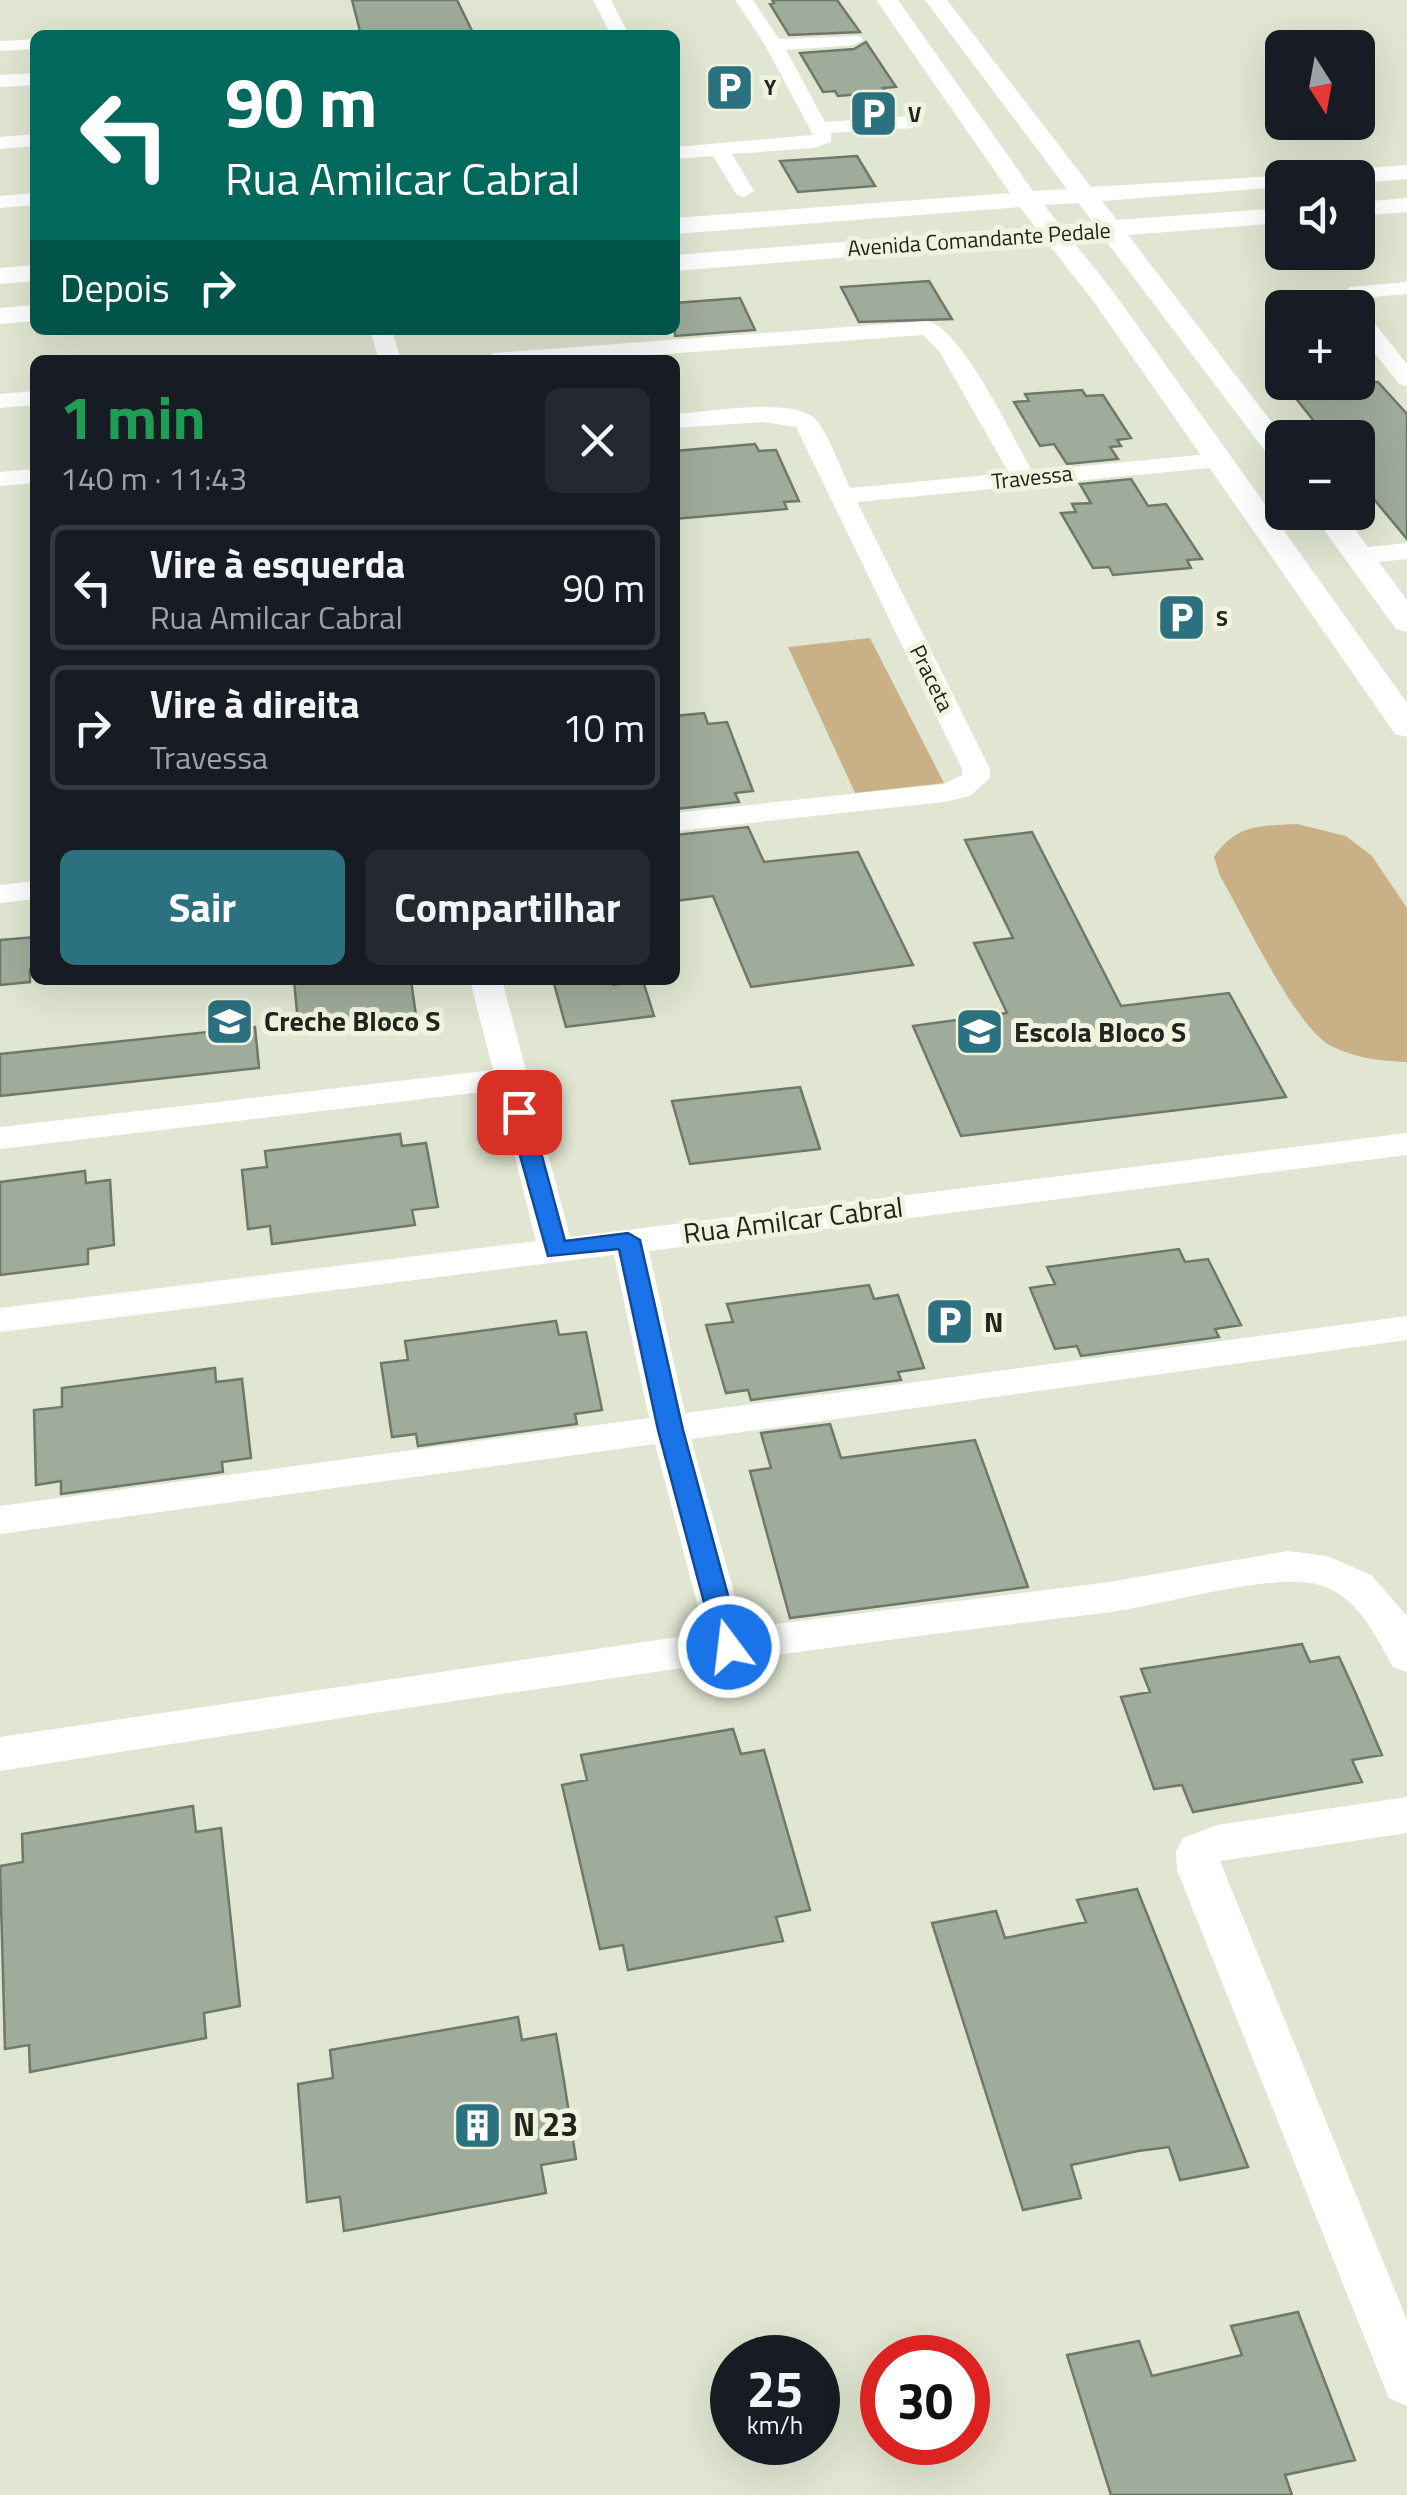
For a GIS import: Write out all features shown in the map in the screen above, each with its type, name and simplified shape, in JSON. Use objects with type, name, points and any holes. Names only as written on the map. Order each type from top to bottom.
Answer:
[{"type":"street","points":[[602,0],[617,30]]},
{"type":"street","points":[[680,153],[824,138],[817,107],[744,0]]},
{"type":"street","points":[[888,0],[1027,200],[1103,296],[1407,727]]},
{"type":"street","points":[[936,0],[1265,432]]},
{"type":"street","points":[[774,45],[854,40]]},
{"type":"street","points":[[0,46],[30,44]]},
{"type":"street","points":[[0,81],[30,79]]},
{"type":"street","points":[[819,128],[912,122]]},
{"type":"street","points":[[0,142],[30,140]]},
{"type":"street","points":[[719,150],[744,191]]},
{"type":"street","points":[[1375,174],[1407,172]]},
{"type":"street","name":"Avenida Comandante Pedale","points":[[680,226],[1265,181]]},
{"type":"street","points":[[1178,188],[1174,200],[1177,206],[1203,222]]},
{"type":"street","points":[[0,202],[30,200]]},
{"type":"street","points":[[1375,208],[1407,205]]},
{"type":"street","points":[[914,208],[954,220],[956,230],[943,242]]},
{"type":"street","name":"Avenida Comandante Pedale","points":[[680,263],[1265,217]]},
{"type":"street","points":[[0,276],[30,273]]},
{"type":"street","points":[[1375,292],[1407,288]]},
{"type":"street","points":[[0,316],[30,313]]},
{"type":"street","points":[[561,355],[928,328],[948,346],[1024,478]]},
{"type":"street","points":[[1375,339],[1407,379]]},
{"type":"street","points":[[0,402],[30,399]]},
{"type":"street","name":"Praceta","points":[[680,422],[800,418],[844,496],[976,769],[976,778],[960,790],[944,793],[680,821]]},
{"type":"street","name":"Travessa","points":[[844,496],[1219,460]]},
{"type":"street","points":[[0,479],[30,476]]},
{"type":"street","points":[[1339,530],[1407,622]]},
{"type":"street","points":[[1358,556],[1407,551]]},
{"type":"street","points":[[0,894],[30,891]]},
{"type":"street","points":[[487,985],[556,1250]]},
{"type":"street","points":[[0,1138],[510,1078]]},
{"type":"street","name":"Rua Amilcar Cabral","points":[[0,1320],[1407,1144]]},
{"type":"street","points":[[628,1240],[670,1430],[729,1647]]},
{"type":"street","points":[[0,1520],[1407,1328]]},
{"type":"street","points":[[0,1754],[482,1679],[996,1608],[1109,1598],[1288,1566],[1327,1572],[1357,1586],[1389,1620],[1407,1656]]},
{"type":"street","points":[[1407,1814],[1217,1843],[1198,1851],[1199,1870],[1407,2381]]},
{"type":"shaded area","points":[[870,638],[944,783],[855,793],[788,647]]},
{"type":"shaded area","points":[[1297,824],[1346,836],[1372,856],[1407,908],[1407,1062],[1349,1053],[1317,1035],[1286,994],[1220,876],[1214,857],[1231,838],[1250,829]]},
{"type":"building","points":[[352,0],[457,0],[472,30],[360,30]]},
{"type":"building","points":[[772,0],[837,0],[860,32],[789,35],[770,4],[774,3]]},
{"type":"building","points":[[866,42],[896,87],[883,88],[886,92],[838,96],[835,91],[823,92],[800,53],[854,49]]},
{"type":"building","points":[[857,156],[875,186],[798,192],[780,161]]},
{"type":"building","points":[[929,281],[952,319],[859,322],[841,287]]},
{"type":"building","points":[[740,298],[755,330],[675,336],[680,335],[680,303]]},
{"type":"building","points":[[1375,382],[1407,414],[1407,539],[1375,500],[1375,420],[1313,420],[1297,400],[1375,400]]},
{"type":"building","points":[[1082,390],[1086,396],[1103,395],[1131,438],[1117,440],[1121,446],[1110,447],[1118,459],[1067,464],[1054,444],[1040,446],[1014,402],[1029,401],[1025,394]]},
{"type":"building","points":[[755,444],[759,451],[776,450],[799,501],[784,502],[787,509],[680,519],[680,451]]},
{"type":"building","points":[[1131,479],[1148,506],[1166,504],[1202,559],[1187,560],[1191,568],[1113,575],[1109,567],[1093,568],[1061,513],[1076,512],[1072,504],[1091,503],[1080,484]]},
{"type":"building","points":[[704,713],[708,724],[727,722],[753,791],[735,793],[739,802],[680,808],[680,715]]},
{"type":"building","points":[[748,827],[764,862],[858,852],[913,965],[751,987],[713,896],[680,900],[680,834]]},
{"type":"building","points":[[1032,832],[1121,1006],[1229,993],[1286,1097],[961,1136],[913,1026],[1007,1013],[974,943],[1013,938],[965,840]]},
{"type":"building","points":[[30,937],[30,982],[0,985],[0,940]]},
{"type":"building","points":[[294,985],[412,985],[417,1023],[299,1034]]},
{"type":"building","points":[[554,985],[644,985],[654,1016],[566,1027]]},
{"type":"building","points":[[255,1027],[259,1068],[0,1096],[0,1054]]},
{"type":"building","points":[[800,1087],[820,1149],[690,1164],[672,1101]]},
{"type":"building","points":[[400,1134],[402,1146],[426,1143],[438,1207],[412,1210],[415,1225],[272,1244],[270,1226],[248,1229],[242,1170],[267,1167],[265,1151]]},
{"type":"building","points":[[85,1171],[86,1183],[110,1180],[114,1245],[88,1249],[88,1264],[0,1275],[0,1182]]},
{"type":"building","points":[[1179,1249],[1185,1262],[1208,1259],[1241,1325],[1215,1329],[1219,1337],[1081,1356],[1077,1346],[1055,1349],[1030,1288],[1055,1284],[1047,1267]]},
{"type":"building","points":[[869,1285],[874,1299],[898,1295],[924,1368],[898,1372],[901,1380],[751,1400],[748,1390],[726,1393],[706,1325],[733,1322],[727,1304]]},
{"type":"building","points":[[556,1321],[559,1335],[586,1332],[602,1410],[575,1414],[577,1424],[418,1446],[416,1434],[392,1437],[381,1363],[408,1360],[405,1341]]},
{"type":"building","points":[[215,1368],[216,1382],[242,1379],[251,1458],[222,1462],[223,1472],[61,1494],[61,1481],[36,1485],[34,1410],[62,1407],[62,1388]]},
{"type":"building","points":[[830,1424],[841,1458],[975,1440],[1028,1587],[790,1618],[750,1471],[771,1468],[761,1433]]},
{"type":"building","points":[[1302,1644],[1310,1662],[1339,1657],[1356,1694],[1382,1755],[1352,1760],[1362,1782],[1193,1812],[1182,1785],[1154,1789],[1121,1697],[1150,1692],[1141,1669]]},
{"type":"building","points":[[733,1729],[741,1754],[764,1750],[810,1910],[776,1917],[783,1941],[628,1970],[623,1945],[600,1949],[562,1785],[587,1780],[581,1755]]},
{"type":"building","points":[[193,1806],[196,1832],[221,1828],[240,2006],[204,2013],[206,2038],[30,2072],[29,2045],[5,2049],[0,1866],[23,1862],[22,1834]]},
{"type":"building","points":[[1137,1889],[1248,2167],[1180,2180],[1169,2147],[1138,2151],[1071,2165],[1081,2198],[1023,2210],[932,1923],[996,1911],[1005,1938],[1086,1922],[1077,1900]]},
{"type":"building","name":"N 23","points":[[518,2017],[522,2040],[556,2034],[564,2081],[576,2159],[541,2165],[546,2193],[344,2231],[340,2197],[307,2202],[298,2084],[333,2078],[330,2050]]},
{"type":"building","points":[[1298,2312],[1355,2460],[1285,2475],[1292,2495],[1111,2495],[1067,2355],[1139,2341],[1152,2376],[1242,2355],[1231,2326]]},
{"type":"place","name":"Y","points":[[729,87]]},
{"type":"place","name":"V","points":[[873,114]]},
{"type":"place","name":"S","points":[[1181,618]]},
{"type":"place","name":"Creche Bloco S","points":[[229,1021]]},
{"type":"place","name":"Escola Bloco S","points":[[979,1032]]},
{"type":"place","name":"N","points":[[949,1322]]},
{"type":"place","name":"N 23","points":[[478,2125]]},
{"type":"route","points":[[519,1112],[556,1250],[628,1240],[670,1430],[729,1647]]}]
